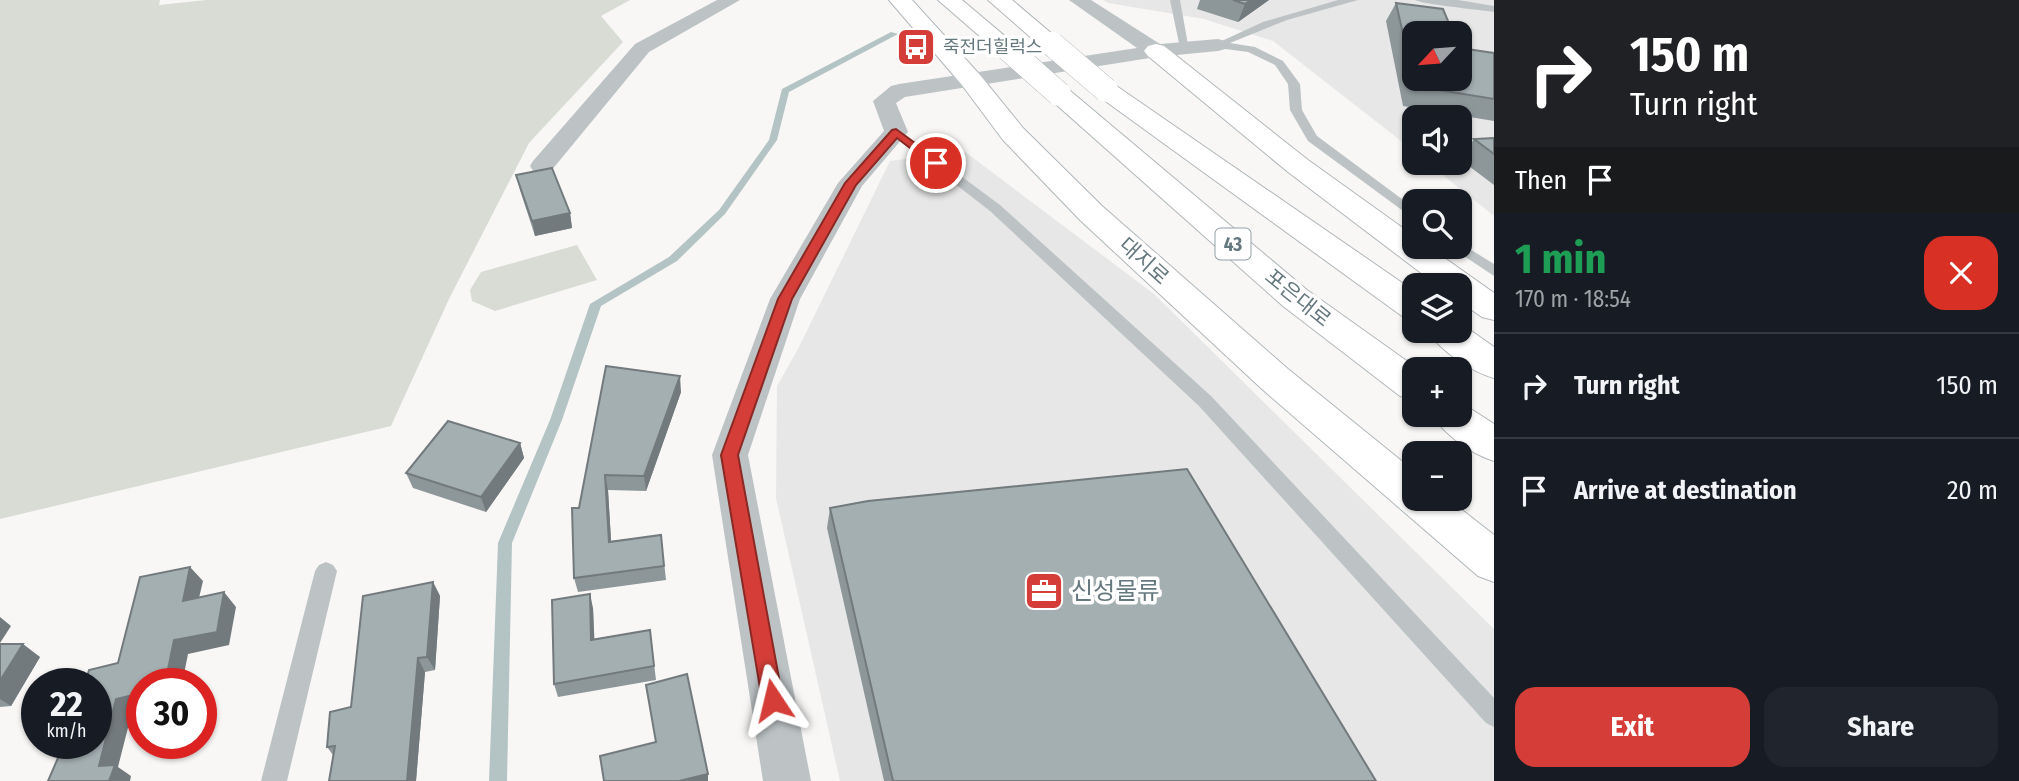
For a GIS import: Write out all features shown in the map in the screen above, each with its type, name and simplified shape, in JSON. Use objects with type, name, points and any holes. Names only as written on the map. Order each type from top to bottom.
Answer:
[{"type":"main road","name":"대지로","points":[[901,0],[971,80],[1013,134],[1091,213],[1275,379],[1402,485]]},
{"type":"main road","name":"포은대로","points":[[949,0],[1295,298],[1402,377]]},
{"type":"main road","name":"43","points":[[999,0],[1106,89],[1402,299]]},
{"type":"main road","points":[[1170,49],[1298,166],[1442,273]]},
{"type":"main road","points":[[1472,295],[1494,309]]},
{"type":"main road","points":[[1463,343],[1494,365]]},
{"type":"main road","points":[[1469,427],[1494,445]]},
{"type":"main road","points":[[1432,511],[1494,562]]},
{"type":"street","points":[[542,166],[642,48],[731,0]]},
{"type":"street","points":[[1078,0],[1170,49]]},
{"type":"street","points":[[787,781],[730,455],[785,299],[851,183],[896,132],[884,101],[899,91],[1170,49],[1218,45]]},
{"type":"lane","points":[[1170,49],[1175,0]]},
{"type":"lane","points":[[1218,45],[1259,25],[1303,10],[1348,0]]},
{"type":"lane","points":[[1420,0],[1446,1],[1494,9]]},
{"type":"lane","points":[[1218,45],[1251,49],[1279,63],[1294,84],[1296,110],[1312,138],[1402,206]]},
{"type":"lane","points":[[896,132],[995,208],[1205,401],[1494,715]]},
{"type":"lane","points":[[1472,255],[1494,271]]},
{"type":"lane","points":[[274,781],[326,571]]},
{"type":"shaded area","points":[[0,0],[160,0],[159,5],[206,0],[630,0],[601,16],[623,42],[529,143],[449,299],[391,426],[0,519]]},
{"type":"shaded area","points":[[1103,0],[1494,0],[1494,216],[1472,198],[1472,189],[1460,189],[1443,175],[1472,175],[1472,105],[1402,105],[1402,142],[1273,41],[1204,19]]},
{"type":"shaded area","points":[[964,151],[1154,294],[1494,629],[1494,781],[840,781],[776,498],[777,386],[798,349],[890,161]]},
{"type":"shaded area","points":[[577,245],[597,280],[495,311],[472,301],[470,290],[481,272]]},
{"type":"building","points":[[1233,0],[1251,0],[1245,4]]},
{"type":"building","points":[[1396,3],[1443,9],[1448,21],[1402,21],[1402,29]]},
{"type":"building","points":[[1472,50],[1494,53],[1494,99],[1445,91],[1472,91]]},
{"type":"building","points":[[1494,138],[1494,154],[1474,139]]},
{"type":"building","points":[[552,168],[570,213],[532,221],[516,175]]},
{"type":"building","points":[[606,366],[680,376],[644,476],[605,475],[609,542],[661,535],[664,566],[574,578],[572,508],[579,508]]},
{"type":"building","points":[[448,421],[520,443],[481,497],[406,473]]},
{"type":"building","points":[[1187,469],[1376,781],[893,781],[830,508],[868,501]]},
{"type":"building","points":[[190,567],[183,601],[224,592],[217,632],[174,640],[168,668],[126,668],[126,697],[116,699],[112,715],[112,668],[97,668],[118,663],[140,577]]},
{"type":"building","points":[[433,582],[427,657],[418,658],[407,781],[329,781],[335,746],[327,747],[330,712],[351,707],[363,596]]},
{"type":"building","points":[[590,594],[591,640],[650,630],[654,666],[554,684],[552,600]]},
{"type":"building","points":[[0,644],[23,644],[0,681]]},
{"type":"building","points":[[687,674],[708,774],[679,781],[604,781],[600,756],[656,742],[646,685]]},
{"type":"building","points":[[58,759],[101,759],[99,766],[115,765],[109,781],[48,781]]},
{"type":"waterway","points":[[498,781],[505,543],[556,420],[596,304],[673,259],[722,212],[773,140],[785,91],[894,34]]},
{"type":"place","name":"죽전더힐럭스","points":[[916,47]]},
{"type":"place","name":"신성물류","points":[[1044,591]]},
{"type":"route","points":[[773,700],[730,455],[785,299],[851,183],[896,132],[936,163]]}]
